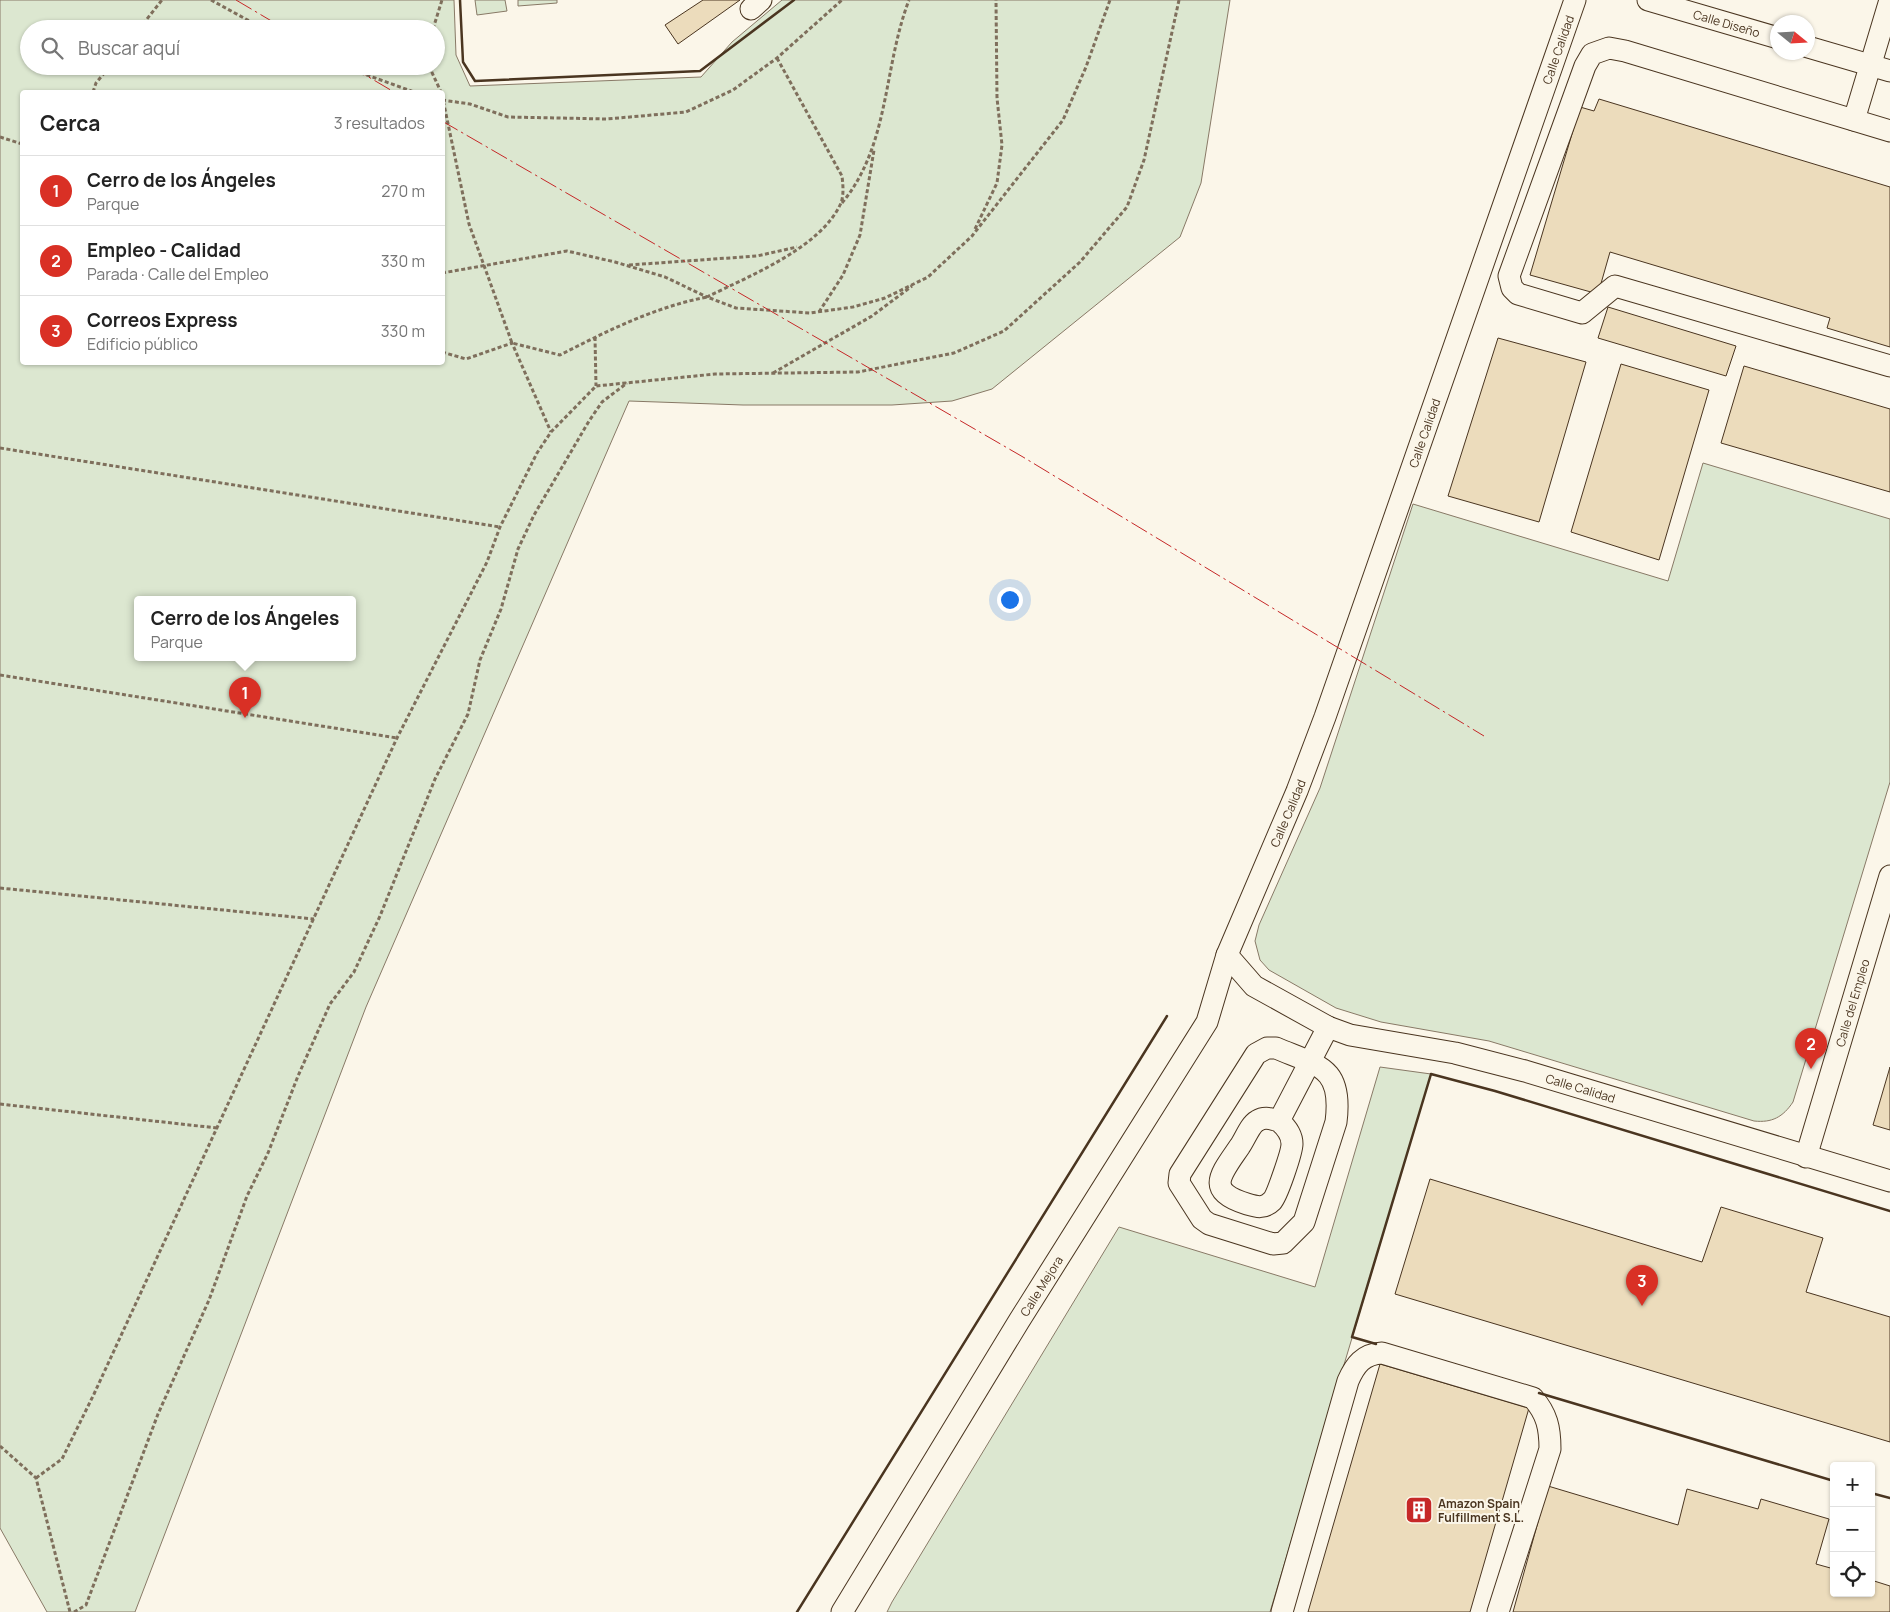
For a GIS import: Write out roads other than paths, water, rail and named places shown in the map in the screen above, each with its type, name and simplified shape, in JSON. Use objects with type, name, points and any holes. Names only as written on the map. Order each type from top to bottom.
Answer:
[{"type":"street","name":"Calle Calidad","points":[[1575,0],[1325,717],[1297,791],[1227,954],[1254,986],[1328,1027],[1350,1035],[1455,1053],[1525,1071],[1890,1181]]},
{"type":"street","name":"Calle Diseño","points":[[1648,0],[1770,36]]},
{"type":"street","points":[[1854,120],[1880,68],[1890,0]]},
{"type":"street","points":[[1890,131],[1625,51],[1609,48],[1592,54],[1585,66],[1509,276],[1512,288],[1518,294],[1582,313],[1615,286],[1890,366]]},
{"type":"street","points":[[1815,49],[1880,68]]},
{"type":"street","name":"Calle del Empleo","points":[[1806,1157],[1890,876]]},
{"type":"street","name":"Calle Mejora","points":[[842,1612],[1019,1321],[1207,1022],[1227,954]]},
{"type":"street","points":[[1279,1121],[1328,1027]]},
{"type":"street","points":[[1267,1048],[1276,1048],[1310,1062],[1326,1070],[1332,1080],[1338,1109],[1336,1122],[1304,1222],[1283,1243],[1273,1244],[1209,1224],[1202,1219],[1179,1182],[1180,1174],[1256,1054],[1267,1048]]},
{"type":"street","points":[[1282,1612],[1348,1381],[1354,1368],[1361,1360],[1368,1355],[1382,1353],[1533,1398],[1543,1409],[1548,1422],[1550,1449],[1498,1612]]},
{"type":"place","name":"Cerro de los Ángeles","points":[[245,718]]},
{"type":"place","name":"Empleo - Calidad","points":[[1811,1069]]},
{"type":"place","name":"Correos Express","points":[[1642,1306]]},
{"type":"place","name":"Amazon Spain Fulfillment S.L.","points":[[1419,1510]]}]
